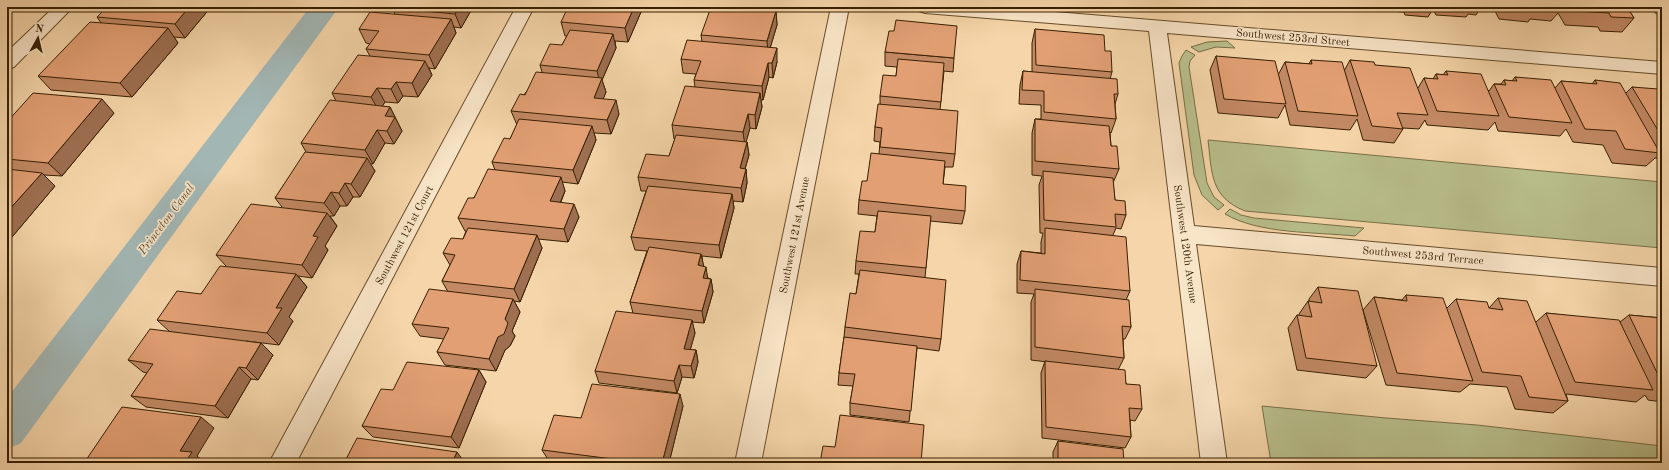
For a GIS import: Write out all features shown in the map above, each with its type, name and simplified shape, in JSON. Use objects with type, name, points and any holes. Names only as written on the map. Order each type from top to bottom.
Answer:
[{"type":"street","points":[[7,63],[64,7]]},
{"type":"street","name":"Southwest 121st Court","points":[[282,463],[525,7]]},
{"type":"street","name":"Southwest 121st Avenue","points":[[748,463],[840,7]]},
{"type":"street","name":"Southwest 253rd Street","points":[[925,7],[1662,68]]},
{"type":"street","name":"Southwest 120th Avenue","points":[[1157,26],[1214,463]]},
{"type":"street","name":"Southwest 253rd Terrace","points":[[1185,234],[1662,277]]},
{"type":"green space","points":[[1227,41],[1235,48],[1216,47],[1199,52],[1191,47],[1207,42]]},
{"type":"green space","points":[[1186,50],[1195,55],[1190,61],[1189,67],[1207,183],[1214,197],[1224,205],[1218,210],[1202,195],[1194,175],[1179,63]]},
{"type":"green space","points":[[1208,140],[1662,182],[1662,248],[1245,211],[1225,199],[1219,191],[1212,173]]},
{"type":"green space","points":[[1230,209],[1241,215],[1254,218],[1364,228],[1355,236],[1271,229],[1239,221],[1225,214]]},
{"type":"green space","points":[[1262,406],[1477,425],[1662,446],[1662,463],[1271,463]]},
{"type":"building","points":[[107,7],[189,7],[175,24],[97,17]]},
{"type":"building","points":[[459,7],[455,14],[392,8]]},
{"type":"building","points":[[568,7],[634,7],[625,28],[561,22]]},
{"type":"building","points":[[711,7],[734,7],[776,11],[767,41],[701,35]]},
{"type":"building","points":[[1573,7],[1627,7],[1634,18],[1611,17],[1609,13],[1576,11]]},
{"type":"building","points":[[370,12],[451,19],[429,55],[366,49],[379,31],[359,29]]},
{"type":"building","points":[[896,20],[957,26],[954,58],[885,52],[889,31],[894,31]]},
{"type":"building","points":[[90,22],[168,28],[120,83],[38,76]]},
{"type":"building","points":[[1035,29],[1104,35],[1105,51],[1111,51],[1112,72],[1036,65]]},
{"type":"building","points":[[570,30],[613,34],[597,71],[540,65],[550,44],[562,45]]},
{"type":"building","points":[[687,40],[777,48],[772,63],[768,63],[762,86],[694,80],[701,61],[681,59]]},
{"type":"building","points":[[358,55],[425,61],[412,83],[396,82],[391,89],[377,88],[371,97],[332,93]]},
{"type":"building","points":[[1216,56],[1275,61],[1286,104],[1224,99]]},
{"type":"building","points":[[898,59],[944,63],[941,102],[880,96],[883,75],[896,76]]},
{"type":"building","points":[[1311,60],[1342,62],[1358,116],[1298,111],[1285,62],[1312,64]]},
{"type":"building","points":[[1350,60],[1374,62],[1375,65],[1410,68],[1428,115],[1397,113],[1403,129],[1372,126]]},
{"type":"building","points":[[1023,71],[1117,79],[1118,94],[1114,94],[1116,119],[1044,112],[1044,91],[1022,90]]},
{"type":"building","points":[[1446,71],[1481,74],[1499,116],[1437,111],[1424,78],[1438,79],[1436,74],[1448,75]]},
{"type":"building","points":[[536,72],[602,78],[594,98],[616,100],[607,120],[511,111],[520,94],[525,95]]},
{"type":"building","points":[[1515,77],[1551,80],[1572,123],[1509,117],[1494,84],[1506,85],[1504,80],[1517,81]]},
{"type":"building","points":[[1595,80],[1620,83],[1660,153],[1625,149],[1616,131],[1585,129],[1561,81],[1597,84]]},
{"type":"building","points":[[685,86],[760,93],[755,115],[748,114],[743,132],[672,125]]},
{"type":"building","points":[[1632,87],[1658,89],[1660,93],[1662,93],[1662,137]]},
{"type":"building","points":[[33,93],[102,99],[48,163],[7,159],[7,122]]},
{"type":"building","points":[[330,100],[390,107],[385,116],[395,117],[387,131],[377,130],[365,150],[301,143]]},
{"type":"building","points":[[878,104],[958,111],[955,154],[880,147],[882,128],[875,127]]},
{"type":"building","points":[[519,119],[592,126],[573,170],[492,162],[504,138],[510,139]]},
{"type":"building","points":[[1035,119],[1109,126],[1111,146],[1117,146],[1119,169],[1035,161]]},
{"type":"building","points":[[676,135],[747,142],[740,168],[746,169],[741,188],[638,177],[646,154],[669,156]]},
{"type":"building","points":[[305,152],[367,158],[351,184],[345,183],[339,193],[331,192],[324,203],[275,198]]},
{"type":"building","points":[[871,153],[945,161],[943,184],[966,186],[965,211],[859,200],[862,181],[867,181]]},
{"type":"building","points":[[7,169],[42,173],[7,212]]},
{"type":"building","points":[[488,169],[561,177],[550,201],[574,204],[564,229],[458,218],[468,198],[474,198]]},
{"type":"building","points":[[1043,171],[1113,178],[1115,200],[1125,201],[1126,215],[1115,214],[1116,227],[1044,220]]},
{"type":"building","points":[[648,186],[732,194],[719,245],[631,237]]},
{"type":"building","points":[[251,204],[327,213],[313,236],[318,237],[302,265],[216,255]]},
{"type":"building","points":[[878,211],[931,216],[926,268],[856,261],[860,231],[875,232]]},
{"type":"building","points":[[468,228],[537,235],[514,289],[442,281],[455,255],[443,253],[451,238],[463,239]]},
{"type":"building","points":[[1045,228],[1126,237],[1130,291],[1020,280],[1021,251],[1045,254]]},
{"type":"building","points":[[649,247],[701,254],[698,265],[706,267],[703,278],[711,279],[702,311],[630,302]]},
{"type":"building","points":[[220,266],[296,274],[276,308],[282,308],[267,333],[157,320],[177,291],[201,294]]},
{"type":"building","points":[[860,270],[946,280],[941,339],[845,327],[850,293],[856,294]]},
{"type":"building","points":[[1318,287],[1358,291],[1377,366],[1306,358],[1297,315],[1312,317],[1308,301],[1322,303]]},
{"type":"building","points":[[429,289],[513,299],[505,319],[508,323],[504,334],[498,337],[489,359],[437,352],[449,328],[412,324]]},
{"type":"building","points":[[1035,289],[1129,300],[1131,327],[1122,326],[1124,358],[1035,347]]},
{"type":"building","points":[[1406,295],[1443,298],[1473,381],[1397,373],[1374,297],[1407,301]]},
{"type":"building","points":[[1498,298],[1527,301],[1568,401],[1529,397],[1521,376],[1482,372],[1456,299],[1487,302],[1489,308],[1503,310]]},
{"type":"building","points":[[616,311],[692,320],[684,349],[696,350],[691,366],[679,365],[674,381],[595,371]]},
{"type":"building","points":[[1546,313],[1619,320],[1653,390],[1575,382]]},
{"type":"building","points":[[1629,315],[1662,318],[1662,383]]},
{"type":"building","points":[[150,329],[261,343],[246,368],[239,367],[215,406],[131,396],[153,364],[128,360]]},
{"type":"building","points":[[844,337],[917,346],[911,411],[850,403],[855,374],[839,373]]},
{"type":"building","points":[[1045,361],[1125,370],[1126,384],[1140,385],[1142,409],[1129,408],[1131,437],[1046,427]]},
{"type":"building","points":[[407,362],[479,370],[451,437],[362,426],[381,389],[393,390]]},
{"type":"building","points":[[592,384],[680,394],[662,463],[644,463],[542,450],[554,415],[581,418]]},
{"type":"building","points":[[122,407],[201,417],[180,451],[192,452],[185,463],[84,463]]},
{"type":"building","points":[[840,415],[924,425],[921,463],[820,463],[823,446],[835,447]]},
{"type":"building","points":[[357,438],[457,452],[452,463],[344,463]]},
{"type":"building","points":[[1058,441],[1123,449],[1124,463],[1058,463]]},
{"type":"waterway","name":"Princeton Canal","points":[[7,430],[325,7]]}]
